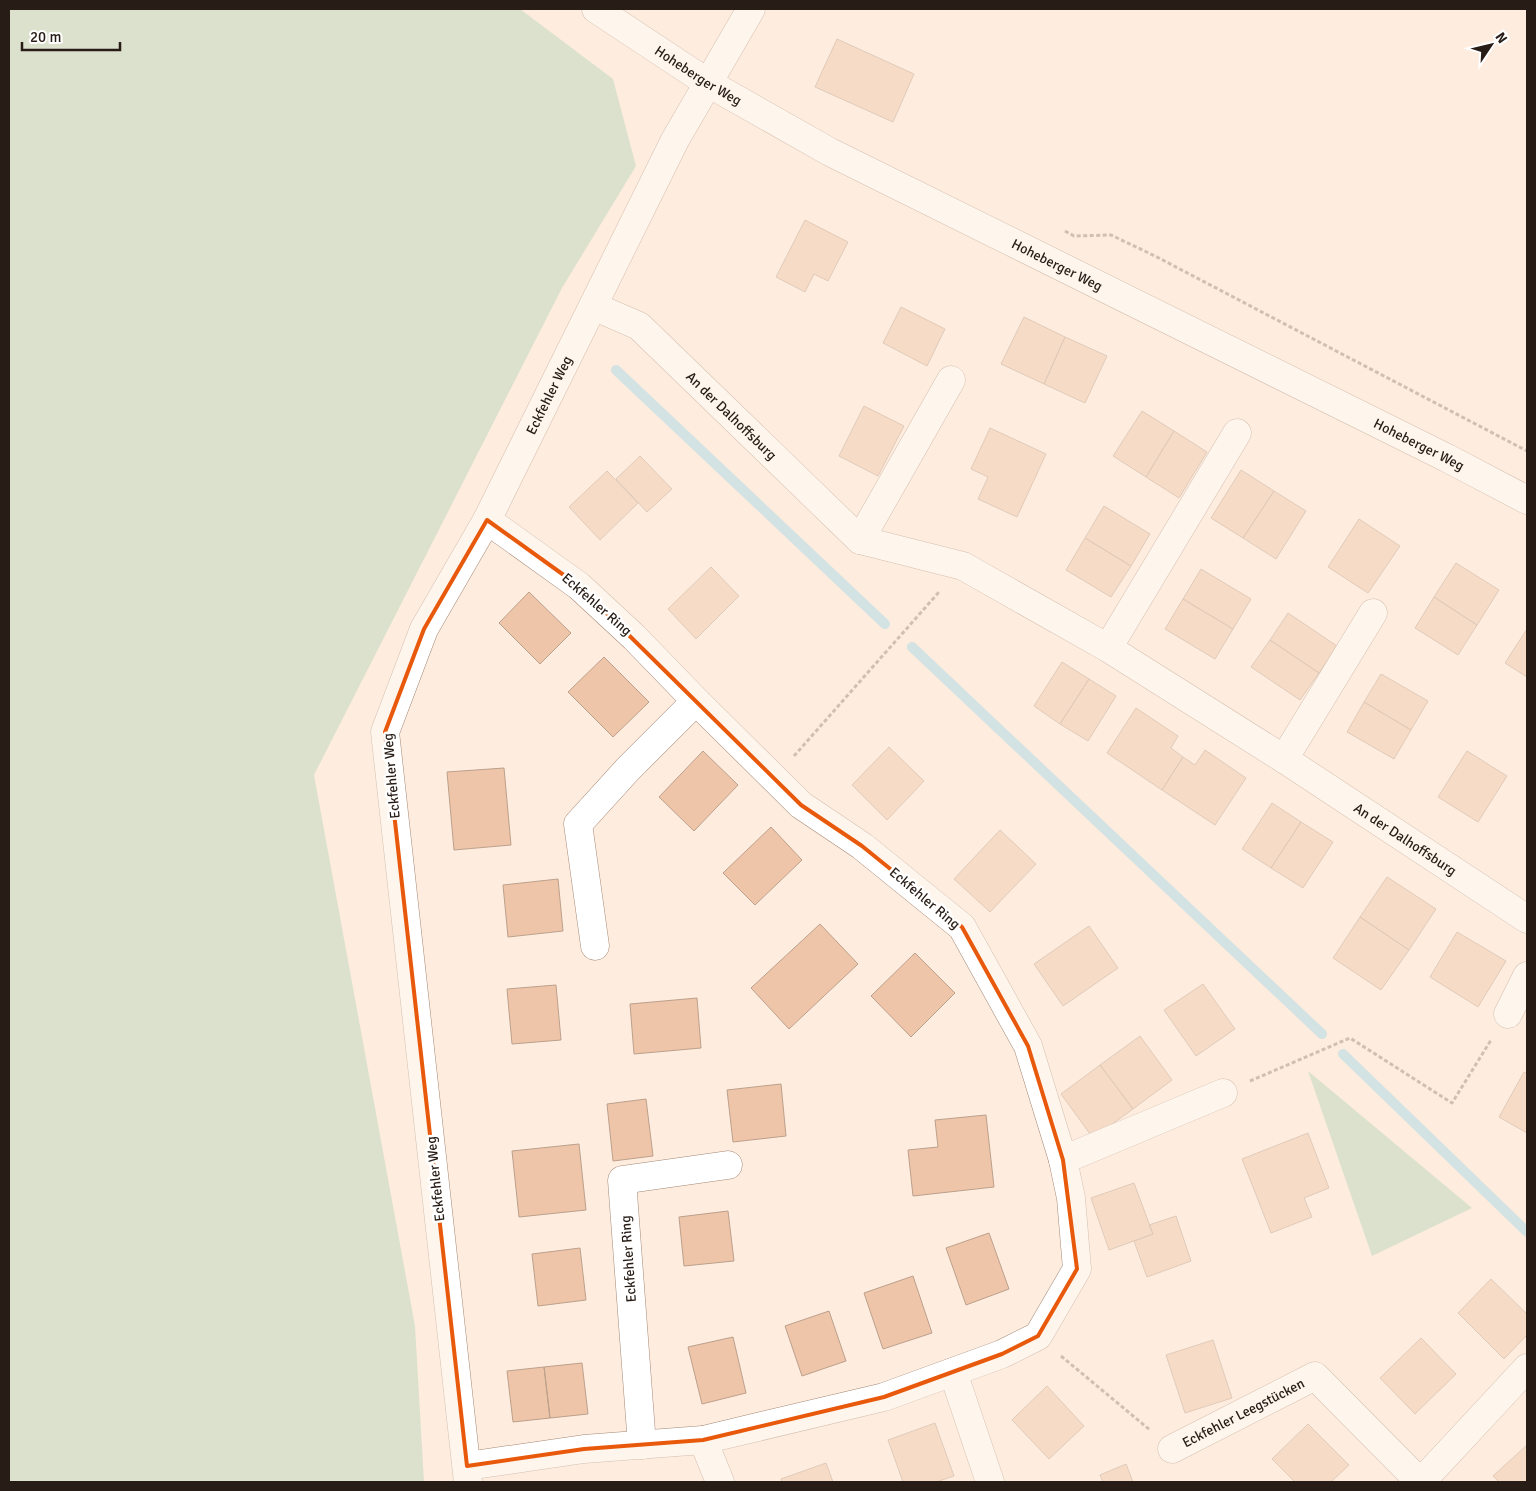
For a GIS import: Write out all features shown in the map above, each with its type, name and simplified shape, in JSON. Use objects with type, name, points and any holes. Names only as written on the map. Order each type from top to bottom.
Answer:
[{"type":"street","name":"Hoheberger Weg","points":[[596,9],[708,82],[830,152],[1438,453],[1527,500]]},
{"type":"street","name":"Eckfehler Weg","points":[[468,1474],[385,732],[424,629],[487,520],[675,140],[751,9]]},
{"type":"street","name":"An der Dalhoffsburg","points":[[593,306],[639,326],[860,540],[963,566],[1108,648],[1284,758],[1527,919]]},
{"type":"street","points":[[860,540],[950,380]]},
{"type":"street","points":[[1108,648],[1237,433]]},
{"type":"street","name":"Eckfehler Ring","points":[[487,520],[579,586],[634,637],[802,805],[862,846],[962,928],[1028,1046],[1063,1160],[1071,1198],[1076,1269],[1038,1336]]},
{"type":"street","points":[[1284,758],[1373,613]]},
{"type":"street","points":[[595,946],[578,824],[628,768],[696,701]]},
{"type":"street","points":[[1508,1014],[1527,976]]},
{"type":"street","points":[[1063,1160],[1222,1093]]},
{"type":"street","name":"Eckfehler Ring","points":[[642,1445],[622,1180],[728,1165]]},
{"type":"street","points":[[468,1474],[584,1448],[703,1440],[884,1397],[1002,1354],[1038,1336]]},
{"type":"street","name":"Eckfehler Leegstücken","points":[[1172,1449],[1315,1376],[1421,1482],[1527,1368]]},
{"type":"street","points":[[953,1372],[990,1482]]},
{"type":"street","points":[[703,1440],[720,1482]]},
{"type":"path","points":[[1056,228],[1074,236],[1111,235],[1527,451]]},
{"type":"path","points":[[775,777],[963,566]]},
{"type":"path","points":[[1222,1093],[1350,1038],[1452,1103],[1508,1014]]},
{"type":"path","points":[[1038,1336],[1172,1449]]},
{"type":"highlighted area","points":[[487,520],[579,586],[801,805],[862,846],[962,927],[1028,1046],[1063,1160],[1077,1269],[1038,1336],[1002,1354],[884,1397],[703,1440],[584,1449],[467,1466],[385,732],[424,629]]},
{"type":"green space","points":[[9,9],[520,9],[613,79],[636,166],[562,288],[314,775],[415,1326],[424,1482],[9,1482]]},
{"type":"green space","points":[[1308,1071],[1472,1208],[1372,1256]]},
{"type":"building","points":[[837,39],[914,74],[893,122],[815,87]]},
{"type":"building","points":[[805,220],[848,242],[828,281],[814,274],[805,292],[776,277]]},
{"type":"building","points":[[901,307],[945,329],[927,366],[883,343]]},
{"type":"building","points":[[1024,317],[1065,337],[1044,384],[1001,364]]},
{"type":"building","points":[[1065,337],[1107,356],[1085,403],[1044,384]]},
{"type":"building","points":[[864,406],[904,426],[878,476],[839,456]]},
{"type":"building","points":[[1142,411],[1174,431],[1146,477],[1113,456]]},
{"type":"building","points":[[990,428],[1046,454],[1017,517],[978,499],[988,477],[971,469]]},
{"type":"building","points":[[1174,431],[1207,452],[1179,498],[1146,477]]},
{"type":"building","points":[[640,456],[672,489],[647,512],[616,479]]},
{"type":"building","points":[[1241,470],[1274,491],[1243,538],[1211,518]]},
{"type":"building","points":[[607,471],[638,503],[600,540],[569,507]]},
{"type":"building","points":[[1274,491],[1306,511],[1276,559],[1243,538]]},
{"type":"building","points":[[1104,506],[1150,534],[1131,566],[1085,538]]},
{"type":"building","points":[[1359,519],[1400,546],[1368,593],[1328,567]]},
{"type":"building","points":[[1085,538],[1131,566],[1111,597],[1066,570]]},
{"type":"building","points":[[1456,563],[1499,590],[1477,625],[1434,597]]},
{"type":"building","points":[[711,567],[739,596],[696,639],[668,609]]},
{"type":"building","points":[[1201,569],[1251,599],[1233,629],[1183,599]]},
{"type":"building","points":[[529,592],[571,633],[540,664],[499,623]]},
{"type":"building","points":[[1434,597],[1477,625],[1458,655],[1415,628]]},
{"type":"building","points":[[1183,599],[1233,629],[1215,659],[1165,629]]},
{"type":"building","points":[[1288,613],[1337,646],[1319,673],[1270,640]]},
{"type":"building","points":[[1527,629],[1527,677],[1505,663]]},
{"type":"building","points":[[1270,640],[1319,673],[1300,700],[1251,667]]},
{"type":"building","points":[[604,657],[649,702],[613,737],[568,692]]},
{"type":"building","points":[[1062,662],[1089,679],[1060,724],[1034,706]]},
{"type":"building","points":[[1381,674],[1428,701],[1411,730],[1364,702]]},
{"type":"building","points":[[1089,679],[1116,696],[1088,741],[1060,724]]},
{"type":"building","points":[[1364,702],[1411,730],[1394,759],[1347,732]]},
{"type":"building","points":[[1136,708],[1178,736],[1171,748],[1183,757],[1162,790],[1107,753]]},
{"type":"building","points":[[889,747],[924,781],[887,820],[852,785]]},
{"type":"building","points":[[1205,750],[1246,778],[1215,825],[1162,790],[1183,757],[1195,765]]},
{"type":"building","points":[[703,751],[738,785],[694,831],[659,797]]},
{"type":"building","points":[[1467,751],[1507,776],[1478,822],[1438,797]]},
{"type":"building","points":[[504,768],[511,845],[454,850],[447,772]]},
{"type":"building","points":[[1272,803],[1301,822],[1271,868],[1242,849]]},
{"type":"building","points":[[1301,822],[1333,842],[1303,888],[1271,868]]},
{"type":"building","points":[[771,827],[802,860],[755,905],[723,873]]},
{"type":"building","points":[[1000,830],[1036,864],[990,912],[954,879]]},
{"type":"building","points":[[1387,877],[1436,909],[1409,950],[1360,917]]},
{"type":"building","points":[[558,879],[563,931],[508,937],[503,885]]},
{"type":"building","points":[[1360,917],[1409,950],[1381,990],[1333,958]]},
{"type":"building","points":[[820,924],[858,964],[789,1029],[751,988]]},
{"type":"building","points":[[1089,926],[1118,968],[1063,1006],[1034,964]]},
{"type":"building","points":[[1457,932],[1506,961],[1478,1007],[1430,977]]},
{"type":"building","points":[[915,953],[955,993],[911,1037],[871,996]]},
{"type":"building","points":[[1203,984],[1235,1029],[1196,1056],[1164,1010]]},
{"type":"building","points":[[556,985],[561,1040],[512,1044],[507,989]]},
{"type":"building","points":[[697,998],[701,1048],[634,1054],[630,1004]]},
{"type":"building","points":[[1140,1036],[1172,1080],[1133,1109],[1100,1065]]},
{"type":"building","points":[[1100,1065],[1133,1109],[1093,1138],[1061,1094]]},
{"type":"building","points":[[1524,1072],[1527,1074],[1527,1133],[1499,1117]]},
{"type":"building","points":[[781,1084],[786,1136],[733,1142],[727,1090]]},
{"type":"building","points":[[646,1099],[653,1156],[613,1161],[607,1104]]},
{"type":"building","points":[[986,1115],[994,1187],[913,1196],[908,1150],[938,1147],[935,1120]]},
{"type":"building","points":[[1308,1133],[1329,1188],[1304,1198],[1312,1217],[1271,1233],[1242,1159]]},
{"type":"building","points":[[579,1144],[586,1210],[519,1217],[512,1151]]},
{"type":"building","points":[[1134,1183],[1153,1234],[1109,1250],[1091,1198]]},
{"type":"building","points":[[728,1211],[734,1261],[684,1266],[679,1217]]},
{"type":"building","points":[[1176,1216],[1191,1261],[1147,1277],[1134,1241],[1153,1234],[1149,1225]]},
{"type":"building","points":[[989,1233],[1009,1289],[966,1305],[946,1248]]},
{"type":"building","points":[[580,1248],[586,1300],[538,1306],[532,1254]]},
{"type":"building","points":[[913,1276],[932,1333],[883,1349],[864,1293]]},
{"type":"building","points":[[1491,1279],[1527,1314],[1527,1335],[1504,1359],[1458,1313]]},
{"type":"building","points":[[829,1311],[846,1361],[802,1376],[785,1326]]},
{"type":"building","points":[[733,1337],[746,1393],[702,1404],[688,1347]]},
{"type":"building","points":[[1421,1338],[1456,1374],[1415,1414],[1380,1378]]},
{"type":"building","points":[[1213,1340],[1232,1398],[1185,1413],[1166,1355]]},
{"type":"building","points":[[582,1363],[588,1414],[550,1418],[544,1367]]},
{"type":"building","points":[[544,1367],[550,1418],[513,1422],[507,1371]]},
{"type":"building","points":[[1047,1386],[1084,1426],[1049,1459],[1012,1420]]},
{"type":"building","points":[[935,1423],[954,1476],[936,1482],[903,1482],[888,1440]]},
{"type":"building","points":[[1308,1424],[1349,1465],[1331,1482],[1295,1482],[1272,1459]]},
{"type":"building","points":[[1527,1445],[1527,1482],[1499,1482],[1493,1476]]},
{"type":"building","points":[[826,1463],[833,1482],[782,1482],[781,1479]]},
{"type":"building","points":[[1126,1464],[1133,1482],[1103,1482],[1100,1475]]},
{"type":"waterway","points":[[616,370],[885,624]]},
{"type":"waterway","points":[[912,647],[1322,1034]]},
{"type":"waterway","points":[[1343,1054],[1527,1232]]}]
